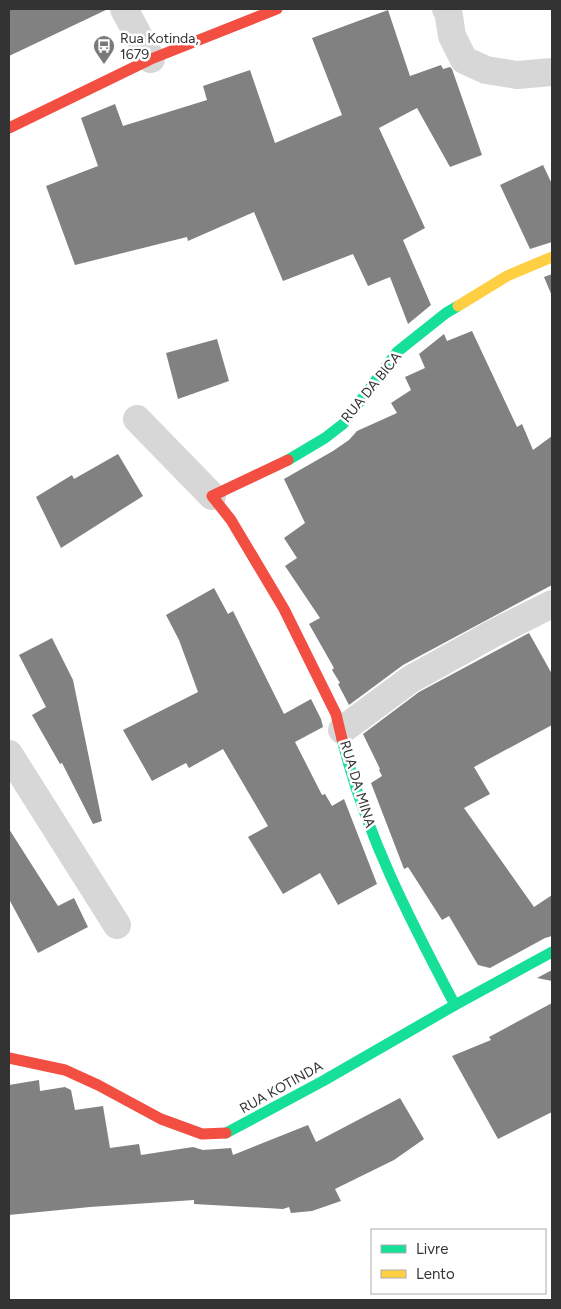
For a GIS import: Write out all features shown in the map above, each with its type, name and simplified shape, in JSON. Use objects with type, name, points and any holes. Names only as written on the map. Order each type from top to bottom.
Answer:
[{"type":"street","points":[[124,9],[150,59]]},
{"type":"street","points":[[9,128],[150,59],[277,9]]},
{"type":"street","points":[[448,9],[452,36],[464,60],[486,70],[517,75],[552,72]]},
{"type":"street","name":"RUA DA BICA","points":[[212,496],[286,461],[325,438],[343,424],[398,352],[446,313],[507,276],[552,257]]},
{"type":"street","points":[[136,419],[212,496],[231,520],[284,609],[336,714],[342,730]]},
{"type":"street","name":"RUA DA MINA","points":[[455,1005],[411,922],[385,864],[348,762],[342,730],[411,679],[494,633],[552,604]]},
{"type":"street","points":[[9,754],[117,924]]},
{"type":"street","name":"RUA KOTINDA","points":[[9,1058],[65,1070],[98,1085],[161,1119],[202,1134],[228,1133],[552,952]]},
{"type":"building","points":[[9,9],[108,9],[9,56]]},
{"type":"building","points":[[388,10],[410,76],[441,65],[443,69],[450,67],[452,69],[482,155],[450,167],[417,108],[379,128],[425,228],[403,240],[431,305],[408,324],[390,277],[368,286],[353,254],[283,281],[254,212],[188,241],[187,237],[75,265],[46,186],[98,166],[81,118],[115,104],[123,126],[207,100],[203,86],[250,70],[275,143],[342,115],[312,38]]},
{"type":"building","points":[[543,165],[552,184],[552,242],[530,249],[500,185]]},
{"type":"building","points":[[552,274],[552,296],[544,277]]},
{"type":"building","points":[[472,331],[517,427],[522,424],[533,450],[552,436],[552,585],[403,665],[349,705],[338,684],[340,683],[332,670],[334,668],[309,624],[320,618],[285,566],[297,558],[284,538],[305,523],[284,479],[333,451],[349,440],[357,431],[397,413],[391,403],[411,390],[405,377],[425,368],[419,354],[444,334],[447,341]]},
{"type":"building","points":[[217,339],[229,381],[178,399],[166,353]]},
{"type":"building","points":[[118,454],[143,496],[61,548],[36,497],[72,475],[74,479]]},
{"type":"building","points":[[214,588],[228,614],[233,611],[284,714],[311,699],[321,719],[323,727],[295,742],[322,795],[325,794],[332,806],[344,799],[377,884],[338,905],[320,873],[283,894],[248,837],[268,826],[223,749],[189,768],[186,763],[152,781],[123,730],[198,692],[179,640],[166,615]]},
{"type":"building","points":[[529,633],[552,674],[552,725],[474,767],[490,794],[464,808],[534,907],[552,895],[552,936],[490,968],[478,965],[449,916],[442,920],[408,867],[404,869],[371,783],[382,776],[363,734],[419,692]]},
{"type":"building","points":[[52,638],[73,680],[102,821],[93,824],[62,763],[60,764],[32,715],[46,707],[19,655]]},
{"type":"building","points":[[9,829],[58,906],[74,898],[88,927],[38,953],[9,899]]},
{"type":"building","points":[[552,970],[552,981],[537,978]]},
{"type":"building","points":[[552,1003],[552,1112],[498,1139],[452,1056],[491,1040],[489,1037]]},
{"type":"building","points":[[39,1080],[40,1091],[65,1087],[71,1090],[75,1110],[103,1106],[110,1148],[139,1144],[141,1155],[193,1147],[203,1150],[231,1148],[233,1155],[308,1125],[316,1142],[400,1098],[424,1139],[394,1160],[335,1189],[341,1201],[312,1211],[291,1213],[289,1207],[283,1209],[194,1204],[194,1200],[9,1215],[9,1085]]},
{"type":"traffic: fast","points":[[288,460],[325,438],[343,424],[397,352],[446,313],[458,306]]},
{"type":"traffic: fast","points":[[342,739],[363,808],[390,875],[455,1005]]},
{"type":"traffic: fast","points":[[226,1133],[323,1081],[552,952]]},
{"type":"traffic: slow","points":[[458,306],[507,276],[552,257]]},
{"type":"traffic: jam","points":[[9,128],[151,59],[277,9]]},
{"type":"traffic: jam","points":[[288,460],[212,496],[231,520],[284,609],[336,714],[342,739]]},
{"type":"traffic: jam","points":[[9,1058],[65,1070],[98,1085],[161,1119],[202,1134],[226,1133]]},
{"type":"place","name":"Rua Kotinda, 1679","points":[[104,65]]}]
